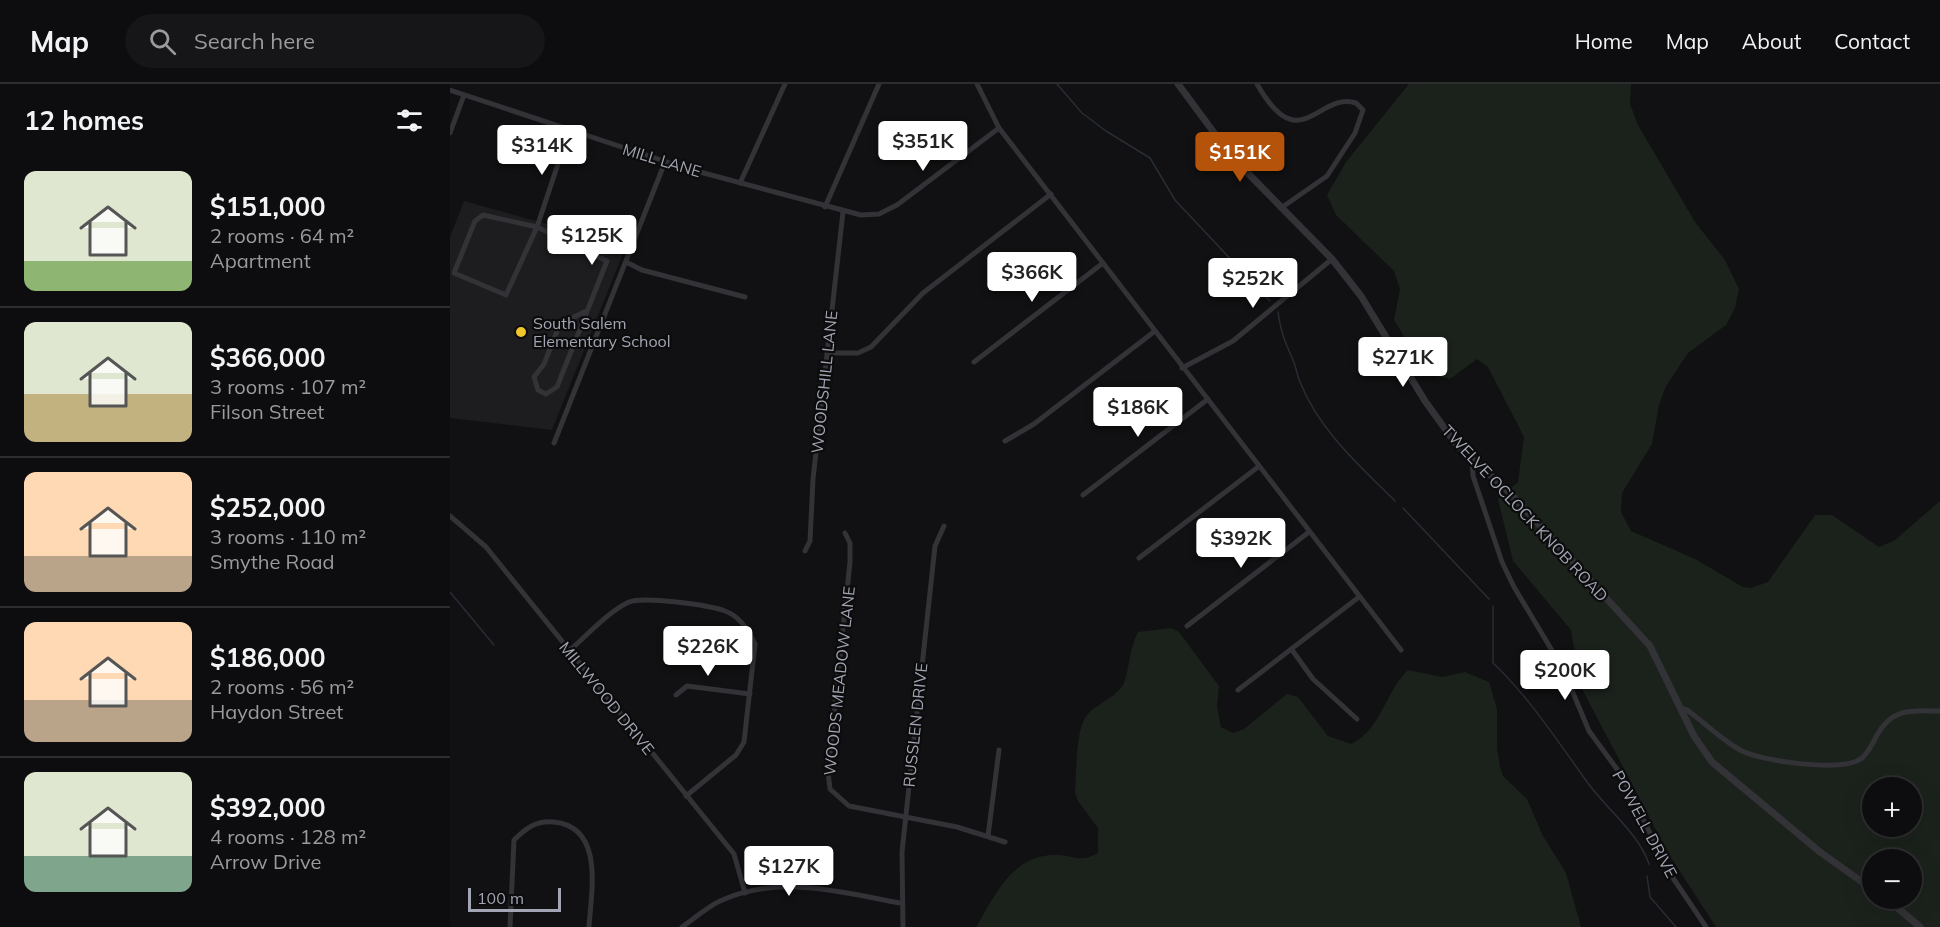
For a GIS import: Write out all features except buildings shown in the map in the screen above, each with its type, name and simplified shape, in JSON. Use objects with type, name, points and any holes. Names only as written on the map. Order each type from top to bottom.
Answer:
[{"type":"street","points":[[740,183],[785,84]]},
{"type":"street","points":[[825,207],[879,84]]},
{"type":"street","points":[[977,84],[999,128],[1401,650]]},
{"type":"street","name":"TWELVE OCLOCK KNOB ROAD","points":[[1178,84],[1232,157],[1332,259],[1361,296],[1447,433],[1511,494],[1650,646],[1704,751],[1721,771],[1821,852],[1862,882]]},
{"type":"street","points":[[1257,84],[1271,106],[1289,119],[1312,117],[1345,101],[1356,103],[1363,110],[1355,133],[1327,176],[1281,208]]},
{"type":"street","name":"MILL LANE","points":[[450,90],[665,162],[843,212],[871,215],[897,205],[999,128]]},
{"type":"street","points":[[450,133],[464,95]]},
{"type":"street","points":[[569,131],[537,227],[506,295],[454,273],[478,217],[487,215],[537,227],[607,261],[557,387],[546,394],[538,390],[534,377],[544,364],[560,324],[586,311]]},
{"type":"street","points":[[554,443],[665,162]]},
{"type":"street","points":[[827,353],[858,353],[871,346],[923,293],[1051,194]]},
{"type":"street","name":"WOODSHILL LANE","points":[[805,551],[810,541],[813,479],[843,212]]},
{"type":"street","points":[[1182,368],[1233,341],[1332,259]]},
{"type":"street","points":[[626,262],[642,270],[745,297]]},
{"type":"street","points":[[974,362],[1103,263]]},
{"type":"street","points":[[1005,441],[1034,424],[1155,331]]},
{"type":"street","points":[[1083,495],[1208,399]]},
{"type":"street","name":"POWELL DRIVE","points":[[1472,458],[1473,476],[1508,575],[1563,669],[1589,731],[1622,776],[1669,872],[1706,927]]},
{"type":"street","points":[[1139,558],[1258,467]]},
{"type":"street","name":"MILLWOOD DRIVE","points":[[450,516],[486,547],[568,652],[734,854],[745,892]]},
{"type":"street","name":"RUSSLEN DRIVE","points":[[903,927],[900,903],[905,817],[935,546],[944,526]]},
{"type":"street","name":"WOODS MEADOW LANE","points":[[845,532],[850,543],[850,562],[828,783],[834,795],[849,806],[988,836],[1005,842]]},
{"type":"street","points":[[1187,626],[1309,532]]},
{"type":"street","points":[[1238,690],[1359,597]]},
{"type":"street","points":[[568,652],[629,602],[646,598],[726,611],[749,630],[755,645],[744,742],[736,755],[686,796]]},
{"type":"street","points":[[1292,650],[1313,679],[1357,719]]},
{"type":"street","points":[[676,695],[687,686],[750,694]]},
{"type":"street","points":[[1680,708],[1687,710],[1743,751],[1811,766],[1845,766],[1859,760],[1867,752],[1883,725],[1893,716],[1907,712],[1940,711]]},
{"type":"street","points":[[988,836],[999,750]]},
{"type":"street","points":[[510,927],[514,840],[523,830],[547,821],[560,823],[573,830],[583,837],[590,850],[589,927]]},
{"type":"street","points":[[682,927],[719,901],[761,887],[783,885],[900,903]]},
{"type":"street","points":[[1899,909],[1920,927]]},
{"type":"shaded area","points":[[1409,84],[1631,84],[1630,104],[1638,125],[1695,222],[1725,260],[1739,289],[1735,308],[1726,325],[1688,353],[1666,386],[1659,405],[1652,444],[1622,493],[1621,512],[1631,531],[1695,559],[1743,587],[1751,588],[1768,582],[1815,515],[1832,515],[1879,547],[1895,540],[1940,501],[1940,927],[1716,927],[1668,853],[1581,687],[1571,630],[1513,561],[1498,499],[1518,482],[1524,437],[1488,367],[1477,359],[1450,379],[1427,374],[1394,320],[1400,289],[1394,271],[1336,215],[1327,195],[1346,162]]},
{"type":"shaded area","name":"South Salem Elementary School","points":[[464,201],[626,246],[552,430],[450,418],[450,237]]},
{"type":"shaded area","points":[[1171,628],[1179,632],[1219,686],[1217,707],[1221,727],[1233,733],[1244,729],[1287,694],[1298,697],[1328,736],[1351,744],[1369,730],[1400,679],[1408,670],[1442,677],[1465,672],[1489,682],[1497,709],[1497,748],[1503,776],[1527,799],[1543,836],[1566,873],[1581,927],[976,927],[999,889],[1018,868],[1029,861],[1042,856],[1082,858],[1098,853],[1098,828],[1078,801],[1075,792],[1080,731],[1087,715],[1123,685],[1138,632]]},
{"type":"waterway","points":[[1057,84],[1082,113],[1150,158],[1175,200],[1270,301]]},
{"type":"waterway","points":[[1278,312],[1280,326],[1299,379],[1318,416],[1341,446],[1395,501]]},
{"type":"waterway","points":[[1403,508],[1489,599]]},
{"type":"waterway","points":[[450,592],[494,645]]},
{"type":"waterway","points":[[1493,606],[1493,663],[1530,704],[1593,789],[1629,830],[1649,864]]},
{"type":"waterway","points":[[1647,876],[1650,897],[1676,927]]},
{"type":"place","name":"South Salem Elementary School","points":[[521,332]]}]
